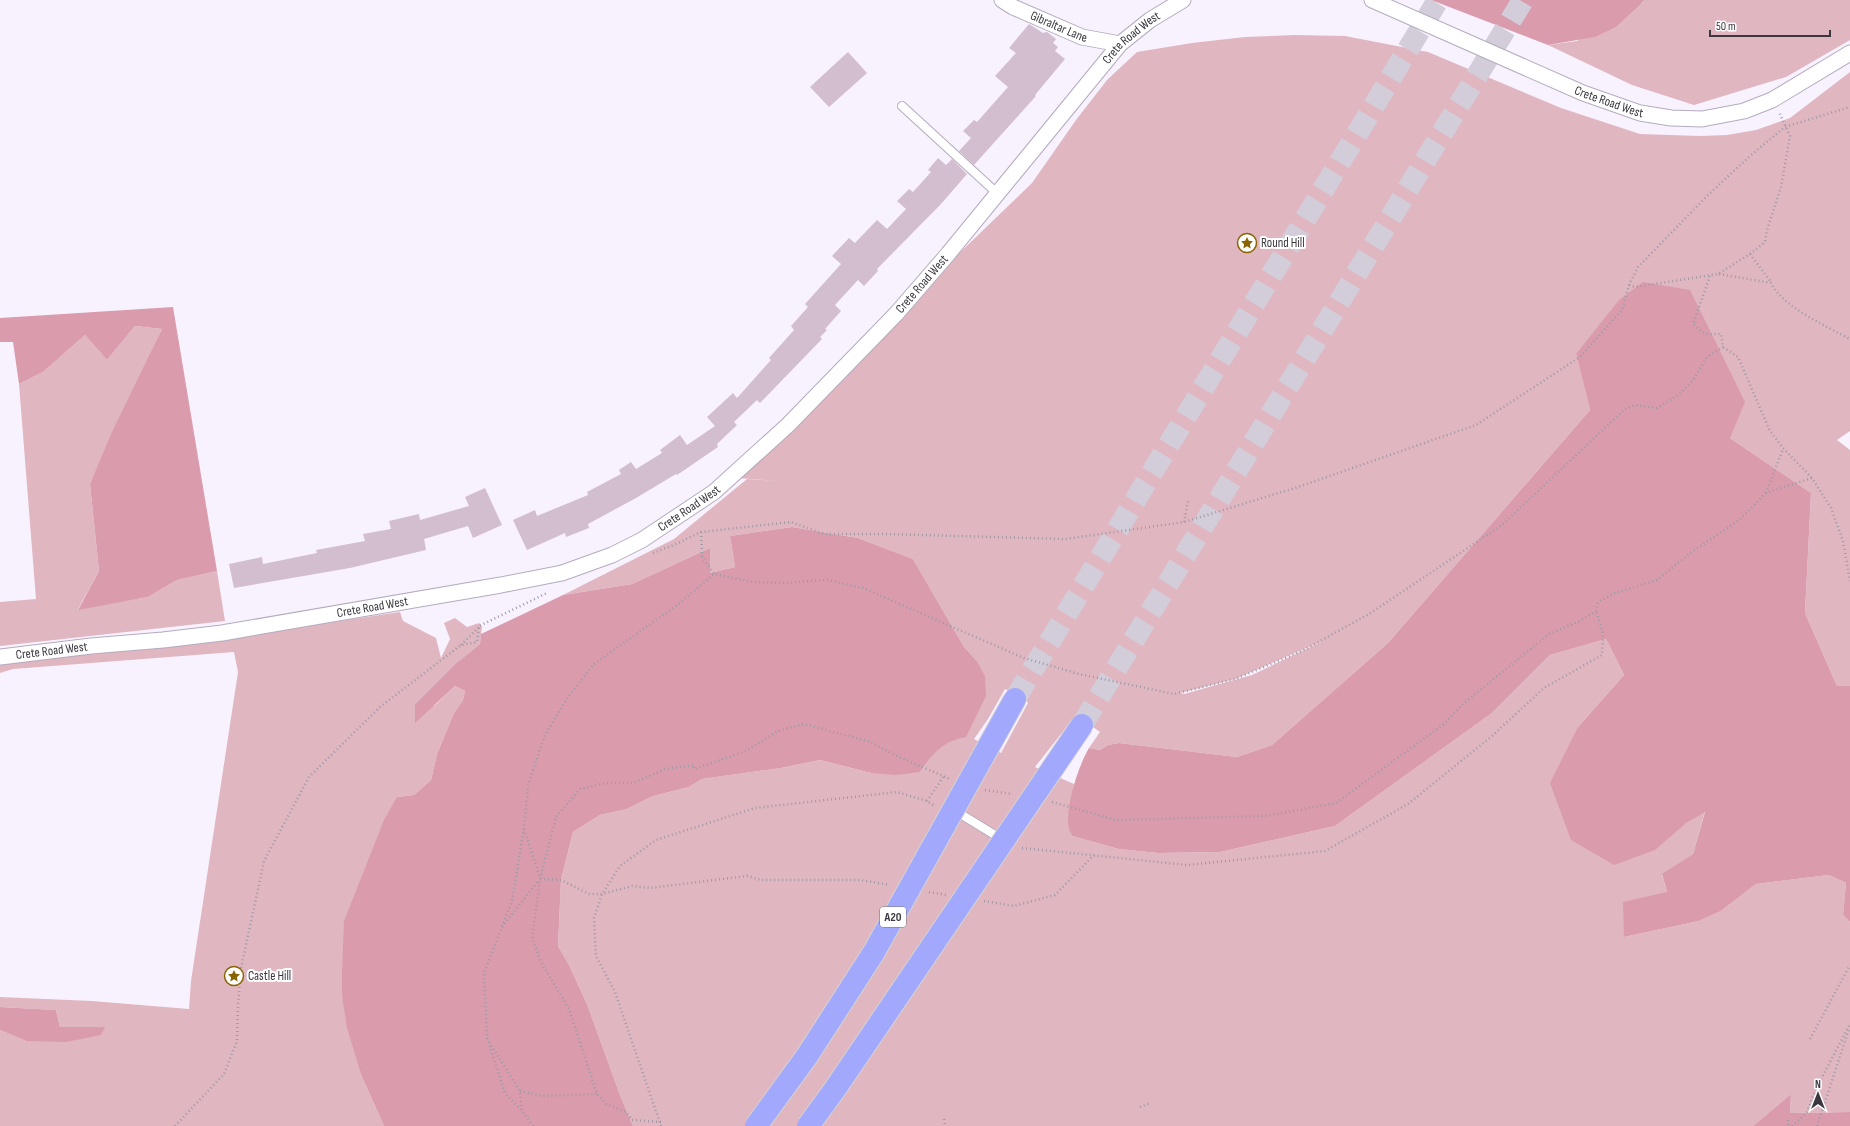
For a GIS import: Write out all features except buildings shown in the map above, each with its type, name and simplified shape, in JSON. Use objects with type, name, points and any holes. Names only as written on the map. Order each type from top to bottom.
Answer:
[{"type":"highway","name":"A20","points":[[756,1126],[807,1056],[874,952],[946,809],[1015,699]]},
{"type":"highway","points":[[808,1126],[1010,844],[1082,725]]},
{"type":"street","name":"Gibraltar Lane","points":[[1002,0],[1013,7],[1082,36],[1120,44]]},
{"type":"street","name":"Crete Road West","points":[[0,657],[222,633],[509,584],[562,573],[612,555],[642,540],[714,492],[788,425],[896,314],[998,194],[1120,44],[1150,20],[1183,0]]},
{"type":"street","name":"Crete Road West","points":[[1372,0],[1583,93],[1640,114],[1671,118],[1702,119],[1744,111],[1772,100],[1850,53]]},
{"type":"lane","points":[[902,106],[998,194]]},
{"type":"lane","points":[[946,809],[1010,844]]},
{"type":"path","points":[[647,555],[676,544],[700,532],[791,522],[824,534],[886,534],[1066,539],[1184,522],[1298,487],[1476,425],[1580,357],[1622,310],[1629,285],[1638,267],[1708,195],[1750,156],[1785,127],[1850,107]]},
{"type":"path","points":[[1629,285],[1634,287],[1718,274],[1750,254],[1765,242],[1766,230],[1781,187],[1790,136],[1780,115]]},
{"type":"path","points":[[1750,254],[1774,288],[1802,313],[1850,339]]},
{"type":"path","points":[[1718,274],[1771,283]]},
{"type":"path","points":[[1710,276],[1693,324],[1705,334],[1721,334],[1723,347],[1738,357],[1770,431],[1783,448],[1812,478],[1832,508],[1844,541],[1850,582]]},
{"type":"path","points":[[700,532],[702,557],[714,574],[753,582],[782,583],[828,580],[863,588],[1024,658],[1079,674],[1174,694],[1235,679],[1302,651],[1368,614],[1502,525],[1625,409],[1635,405],[1657,408],[1680,394],[1693,380],[1707,357],[1723,347]]},
{"type":"path","points":[[1010,844],[1187,865],[1325,851],[1408,804],[1492,736],[1544,688],[1602,656],[1603,633],[1596,611],[1598,602],[1615,593],[1657,580],[1693,552],[1738,521],[1766,493],[1783,448]]},
{"type":"path","points":[[1766,493],[1812,478]]},
{"type":"path","points":[[1184,522],[1188,501]]},
{"type":"path","points":[[532,1126],[522,1111],[505,1093],[487,1038],[484,973],[512,900],[524,828],[528,786],[544,737],[568,697],[594,664],[676,606],[714,574]]},
{"type":"path","points":[[175,1126],[224,1074],[237,1041],[241,968],[264,861],[310,778],[380,707],[461,645],[479,626],[516,609],[538,596],[553,591]]},
{"type":"path","points":[[1046,800],[1116,820],[1266,816],[1336,803],[1444,724],[1463,704],[1549,634],[1580,621],[1596,611]]},
{"type":"path","points":[[461,645],[477,642],[479,626]]},
{"type":"path","points":[[660,1122],[632,1120],[626,1112],[606,1104],[597,1094],[569,1009],[542,964],[532,938],[540,878],[556,817],[580,789],[606,783],[633,783],[665,769],[694,765],[694,769],[746,752],[778,731],[803,724],[868,741],[899,757],[951,779]]},
{"type":"path","points":[[927,800],[944,776]]},
{"type":"path","points":[[980,789],[1017,795]]},
{"type":"path","points":[[661,1126],[615,992],[596,956],[594,918],[602,894],[620,866],[656,840],[755,808],[897,792],[927,800],[946,809]]},
{"type":"path","points":[[524,828],[540,878]]},
{"type":"path","points":[[983,901],[1014,906],[1055,895],[1095,855]]},
{"type":"path","points":[[540,878],[561,880],[589,894],[602,894],[632,886],[650,888],[747,876],[761,880],[860,880],[891,885]]},
{"type":"path","points":[[500,930],[540,878]]},
{"type":"path","points":[[922,890],[952,896]]},
{"type":"path","points":[[1810,1039],[1850,965]]},
{"type":"path","points":[[1792,1126],[1806,1114],[1817,1087],[1850,1025]]},
{"type":"path","points":[[1817,1126],[1850,1025]]},
{"type":"path","points":[[487,1038],[520,1091],[522,1111]]},
{"type":"path","points":[[1817,1087],[1822,1108]]},
{"type":"path","points":[[520,1091],[542,1096],[597,1094]]},
{"type":"path","points":[[1140,1107],[1151,1103]]},
{"type":"path","points":[[944,1119],[945,1126]]},
{"type":"path","points":[[1788,1120],[1788,1126]]},
{"type":"shaded area","points":[[1431,0],[1645,0],[1616,27],[1595,37],[1548,45]]},
{"type":"shaded area","points":[[1645,0],[1850,0],[1850,40],[1786,77],[1694,105],[1632,85],[1548,45],[1577,41]]},
{"type":"shaded area","points":[[1296,35],[1345,36],[1428,52],[1561,108],[1640,134],[1700,136],[1727,135],[1756,130],[1790,118],[1850,72],[1850,431],[1837,440],[1850,450],[1850,686],[1837,686],[1805,613],[1811,493],[1730,438],[1576,354],[1590,410],[1388,643],[1272,745],[1237,757],[1119,743],[1108,745],[1100,750],[1089,748],[1100,732],[1076,715],[1035,767],[1074,784],[1068,825],[1072,836],[1119,849],[1158,853],[1220,852],[1335,826],[1492,713],[1550,655],[1606,639],[1624,675],[1578,727],[1685,824],[1705,811],[1693,854],[1662,875],[1667,892],[1624,937],[1699,921],[1721,911],[1756,884],[1829,875],[1846,883],[1843,915],[1850,922],[1850,1112],[1790,1113],[1791,1094],[1753,1126],[633,1126],[620,1095],[587,1004],[569,965],[558,946],[561,880],[573,832],[600,815],[627,809],[653,796],[689,787],[702,779],[781,768],[820,760],[871,773],[920,772],[937,749],[952,740],[976,660],[964,647],[913,559],[858,538],[792,527],[730,536],[735,567],[710,573],[710,548],[632,584],[563,595],[674,539],[747,479],[779,481],[738,478],[947,265],[1032,183],[1076,120],[1107,80],[1137,52],[1192,43],[1245,37]],"holes":[[[1325,640],[1252,675],[1184,694],[1180,693],[1235,679]],[[1005,689],[1025,699],[1028,703],[1001,753],[974,739],[988,719]]]},
{"type":"shaded area","points":[[1643,282],[1690,290],[1745,402],[1730,438],[1811,493],[1805,613],[1837,686],[1850,686],[1850,922],[1843,915],[1846,883],[1829,875],[1756,884],[1721,911],[1699,921],[1624,937],[1623,902],[1667,892],[1662,874],[1693,854],[1705,812],[1685,824],[1655,850],[1614,865],[1571,840],[1550,783],[1578,727],[1624,675],[1606,639],[1550,655],[1492,713],[1335,826],[1220,852],[1158,853],[1119,849],[1072,836],[1068,826],[1071,795],[1077,775],[1089,748],[1100,750],[1108,745],[1119,743],[1237,757],[1272,745],[1388,643],[1590,410],[1576,354],[1619,300]]},
{"type":"shaded area","points":[[173,307],[217,571],[177,580],[148,597],[78,610],[99,571],[90,484],[112,432],[162,329],[135,326],[107,360],[85,335],[43,372],[19,384],[13,342],[0,342],[0,318]]},
{"type":"shaded area","points":[[135,326],[162,329],[90,484],[99,571],[78,609],[148,597],[177,580],[217,571],[225,621],[0,646],[0,602],[36,599],[19,384],[43,372],[85,335],[107,360]]},
{"type":"shaded area","points":[[792,527],[858,538],[913,559],[964,647],[976,660],[985,676],[986,696],[966,737],[944,745],[934,754],[920,772],[896,775],[871,773],[820,760],[781,768],[702,779],[689,787],[653,796],[627,809],[600,815],[573,832],[561,880],[558,946],[569,965],[587,1004],[620,1095],[633,1126],[384,1126],[362,1077],[347,1028],[342,996],[344,921],[384,820],[397,797],[414,795],[431,780],[437,754],[454,713],[463,700],[465,691],[455,686],[415,723],[415,704],[455,664],[480,644],[481,634],[563,595],[632,584],[710,548],[710,573],[735,567],[730,536]]},
{"type":"shaded area","points":[[400,612],[403,621],[436,638],[441,658],[450,639],[444,623],[455,618],[467,627],[479,623],[482,627],[480,644],[455,664],[415,704],[434,706],[455,686],[465,691],[463,700],[454,713],[437,754],[431,780],[414,795],[397,797],[344,946],[342,996],[362,1077],[384,1126],[0,1126],[0,1030],[26,1041],[104,1027],[60,1027],[56,1010],[0,1007],[0,997],[92,1001],[189,1009],[191,981],[238,672],[234,652],[13,669],[0,673],[0,663],[206,641]]},
{"type":"shaded area","points":[[0,1007],[56,1010],[60,1027],[105,1027],[101,1035],[66,1042],[26,1041],[0,1030]]},
{"type":"shaded area","points":[[1791,1094],[1790,1113],[1850,1112],[1850,1126],[1753,1126]]},
{"type":"tunnel","points":[[1015,699],[1438,0]]},
{"type":"tunnel","points":[[1082,725],[1523,0]]},
{"type":"place","name":"Round Hill","points":[[1247,243]]},
{"type":"place","name":"Castle Hill","points":[[234,976]]}]
